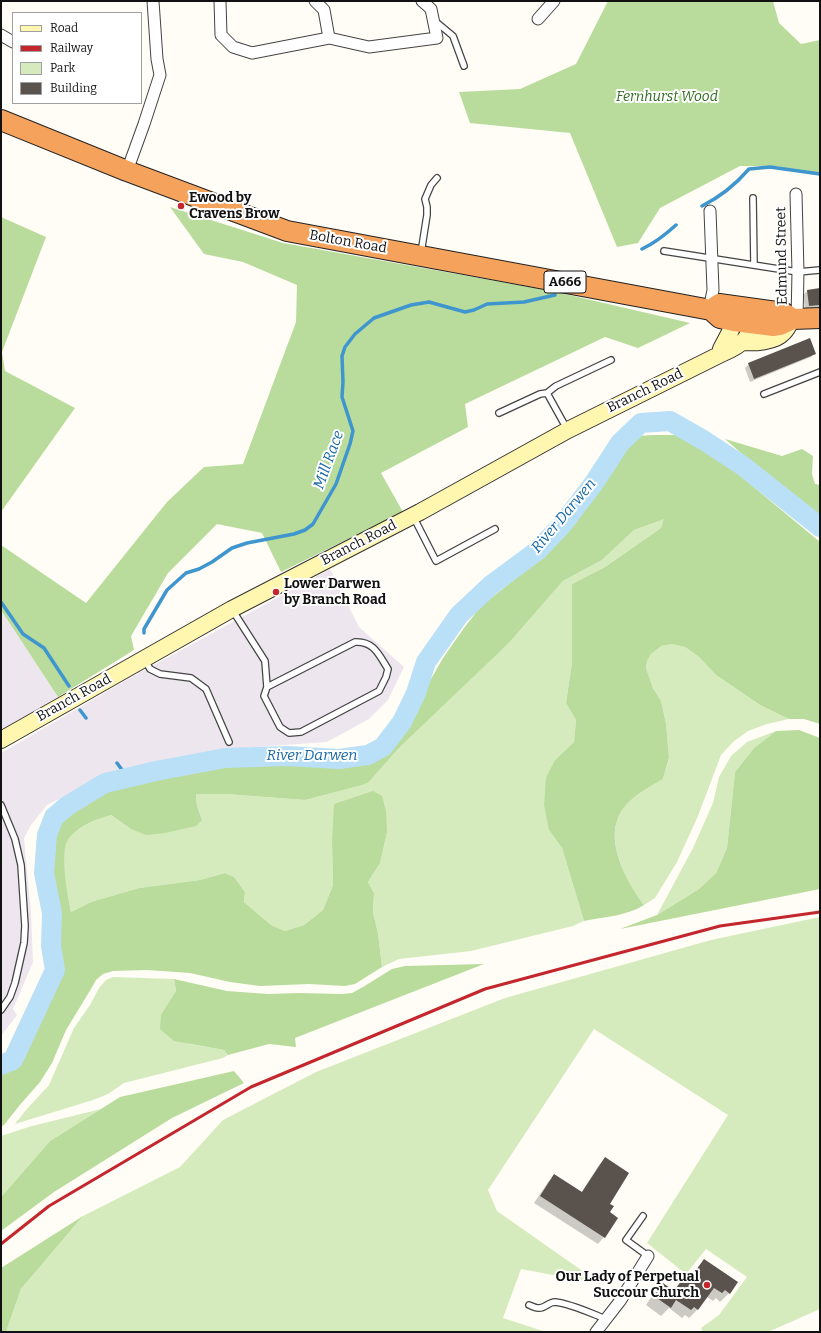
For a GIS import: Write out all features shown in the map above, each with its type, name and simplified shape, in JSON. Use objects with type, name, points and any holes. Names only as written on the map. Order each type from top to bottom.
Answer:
[{"type":"highway","name":"Bolton Road","points":[[1,120],[127,171],[287,231],[710,310],[720,318],[784,313],[794,319],[820,318]]},
{"type":"street","points":[[127,171],[160,75],[157,58],[153,1]]},
{"type":"street","points":[[220,1],[221,35],[233,47],[252,53],[330,38],[369,47],[437,38],[431,9],[422,1]]},
{"type":"street","points":[[315,1],[324,10],[330,38]]},
{"type":"street","points":[[538,19],[554,1]]},
{"type":"street","points":[[1,35],[12,41]]},
{"type":"street","name":"Edmund Street","points":[[794,319],[798,272],[796,194]]},
{"type":"street","points":[[710,211],[713,290],[710,310]]},
{"type":"street","points":[[745,315],[749,333],[744,342],[755,343],[763,342],[782,334],[794,319]]},
{"type":"street","points":[[721,354],[721,349],[745,315]]},
{"type":"street","name":"Branch Road","points":[[1,740],[232,609],[413,516],[568,430],[739,346],[744,342]]},
{"type":"street","points":[[596,1332],[620,1302],[648,1256]]},
{"type":"lane","points":[[433,19],[453,36],[464,66]]},
{"type":"lane","points":[[420,255],[427,215],[425,199],[431,185],[437,178]]},
{"type":"lane","points":[[753,198],[754,265]]},
{"type":"lane","points":[[664,251],[798,272],[820,270]]},
{"type":"lane","points":[[499,413],[540,394],[547,393],[556,386],[611,360]]},
{"type":"lane","points":[[764,394],[820,372]]},
{"type":"lane","points":[[547,393],[568,430]]},
{"type":"lane","points":[[413,516],[436,561],[495,529]]},
{"type":"lane","points":[[232,609],[265,661],[267,687],[264,696],[280,727],[289,733],[301,732],[379,690],[386,677],[388,669],[375,650],[363,642],[355,642],[267,687]]},
{"type":"lane","points":[[144,658],[150,669],[160,674],[191,678],[206,689],[229,742]]},
{"type":"lane","points":[[1,805],[16,839],[21,865],[25,926],[24,943],[15,983],[10,997],[1,1010]]},
{"type":"lane","points":[[643,1216],[626,1240],[648,1256]]},
{"type":"lane","points":[[529,1305],[538,1309],[550,1302],[556,1302],[606,1319]]},
{"type":"shaded area","points":[[330,569],[359,627],[404,667],[388,700],[369,719],[327,742],[242,748],[125,768],[47,805],[31,825],[24,838],[31,913],[33,962],[13,1009],[17,1015],[1,1036],[1,753],[130,678]]},
{"type":"shaded area","points":[[1,610],[58,697],[1,730]]},
{"type":"green space","name":"Fernhurst Wood","points":[[608,1],[773,1],[779,23],[801,44],[820,40],[820,172],[803,172],[777,166],[740,166],[660,208],[638,243],[617,247],[570,133],[470,123],[459,92],[520,89],[576,64]]},
{"type":"green space","points":[[170,207],[283,243],[552,291],[690,323],[638,348],[605,337],[465,404],[468,427],[381,473],[403,512],[281,572],[262,533],[217,524],[168,573],[131,636],[134,650],[58,697],[1,610],[1,545],[86,603],[167,502],[204,467],[243,464],[296,322],[297,285],[243,262],[204,254]]},
{"type":"green space","points":[[1,217],[46,237],[2,352],[5,371],[75,408],[1,512]]},
{"type":"green space","points":[[684,435],[726,464],[820,542],[820,724],[804,719],[789,719],[760,705],[716,675],[699,657],[685,647],[672,644],[661,646],[651,654],[647,661],[646,668],[653,688],[661,701],[666,723],[669,758],[663,779],[639,794],[626,805],[619,817],[615,829],[615,843],[623,870],[644,905],[623,914],[584,921],[562,848],[549,830],[544,805],[546,778],[555,760],[574,742],[576,720],[566,703],[572,662],[572,584],[605,567],[661,528],[664,519],[634,530],[602,560],[563,581],[508,644],[399,748],[368,783],[305,800],[226,794],[196,794],[197,806],[202,820],[196,826],[165,833],[146,835],[131,829],[111,815],[86,824],[75,832],[67,842],[64,856],[65,876],[71,912],[91,902],[139,888],[200,880],[225,873],[234,877],[245,892],[244,902],[271,925],[285,931],[304,925],[323,910],[333,885],[332,842],[334,804],[373,791],[382,796],[386,811],[387,833],[380,863],[368,882],[374,893],[373,912],[378,933],[382,967],[355,984],[345,986],[309,984],[260,986],[230,982],[190,973],[147,970],[113,971],[103,974],[96,980],[66,1030],[52,1063],[40,1082],[1,1127],[1,1068],[15,1062],[59,971],[49,872],[53,831],[60,818],[74,805],[97,794],[229,762],[332,764],[364,761],[383,751],[399,735],[443,658],[481,606],[548,553],[573,526],[611,467],[637,436]]},
{"type":"green space","points":[[725,439],[782,456],[802,449],[813,456],[812,474],[815,484],[820,485],[820,521],[768,480],[749,460]]},
{"type":"green space","points":[[665,518],[661,528],[605,567],[572,584],[572,662],[566,703],[576,720],[574,742],[555,760],[549,830],[562,848],[584,921],[573,926],[471,951],[399,959],[382,967],[378,933],[373,912],[374,893],[368,882],[380,863],[387,833],[332,842],[333,885],[323,910],[304,925],[285,931],[271,925],[244,902],[245,892],[234,877],[225,873],[200,880],[139,888],[91,902],[71,912],[64,866],[65,848],[71,836],[86,824],[111,815],[131,829],[202,820],[197,806],[196,794],[226,794],[305,800],[368,783],[399,748],[508,644],[563,581],[602,560],[634,530]]},
{"type":"green space","points":[[672,644],[685,647],[699,657],[716,675],[760,705],[789,719],[767,724],[748,731],[734,741],[721,755],[698,816],[677,862],[655,898],[644,905],[623,870],[615,843],[615,829],[619,817],[626,805],[639,794],[663,779],[669,759],[666,723],[661,701],[653,688],[646,668],[647,661],[651,654],[660,646]]},
{"type":"green space","points":[[799,730],[820,738],[820,889],[620,929],[657,915],[699,889],[716,873],[727,848],[735,772],[754,748],[776,731]]},
{"type":"green space","points":[[776,731],[754,748],[735,772],[727,848],[716,873],[699,889],[657,915],[693,848],[713,803],[719,777],[731,756],[747,742]]},
{"type":"green space","points":[[820,917],[820,1309],[768,1332],[703,1332],[701,1328],[719,1315],[747,1277],[706,1249],[686,1274],[647,1243],[728,1115],[594,1029],[488,1190],[497,1211],[601,1284],[521,1269],[503,1318],[546,1332],[6,1332],[21,1289],[83,1216],[180,1167],[223,1120],[316,1072],[505,998],[711,940]]},
{"type":"green space","points":[[484,964],[295,1038],[296,1047],[269,1044],[228,1055],[224,1050],[174,1041],[160,1029],[161,1015],[176,991],[174,979],[227,991],[268,994],[342,994],[352,993],[392,969],[405,966]]},
{"type":"green space","points":[[113,977],[174,979],[176,991],[172,999],[189,1044],[224,1050],[228,1055],[223,1058],[124,1083],[108,1094],[93,1100],[15,1124],[49,1085],[74,1028],[90,1005],[99,988],[106,980]]},
{"type":"green space","points":[[234,1071],[244,1083],[172,1118],[54,1192],[1,1231],[1,1197],[50,1141],[120,1097]]},
{"type":"green space","points":[[101,1109],[50,1141],[1,1197],[1,1136],[32,1126]]},
{"type":"green space","points":[[83,1216],[21,1289],[6,1332],[1,1332],[1,1268]]},
{"type":"building","points":[[820,288],[820,305],[809,306],[807,290]]},
{"type":"building","points":[[810,338],[816,354],[754,379],[748,363]]},
{"type":"building","points":[[605,1157],[629,1173],[610,1204],[614,1206],[610,1212],[618,1218],[605,1238],[540,1196],[554,1174],[582,1192]]},
{"type":"building","name":"Our Lady of Perpetual Succour Church","points":[[704,1259],[738,1282],[730,1294],[725,1290],[722,1293],[714,1288],[698,1310],[694,1307],[691,1310],[676,1300],[671,1308],[654,1296],[663,1283],[674,1291],[684,1277],[689,1280]]},
{"type":"waterway","name":"Mill Race","points":[[702,206],[727,190],[749,169],[770,167],[820,174]]},
{"type":"waterway","name":"Mill Race","points":[[642,249],[660,238],[676,225]]},
{"type":"waterway","name":"Mill Race","points":[[144,633],[144,629],[167,590],[186,573],[199,569],[212,562],[232,548],[247,543],[294,534],[305,530],[313,524],[336,484],[353,431],[342,397],[342,356],[345,347],[355,334],[374,318],[411,305],[429,302],[465,312],[487,304],[524,302],[555,295]]},
{"type":"waterway","name":"River Darwen","points":[[1,1065],[13,1060],[55,970],[51,946],[52,913],[44,873],[47,835],[54,817],[67,806],[105,783],[156,771],[225,758],[287,756],[339,759],[368,755],[383,747],[402,722],[416,693],[426,662],[459,615],[491,585],[537,551],[562,525],[594,483],[620,443],[641,423],[670,421],[705,441],[743,466],[820,527]]},
{"type":"waterway","points":[[1,602],[23,634],[44,648],[69,686]]},
{"type":"waterway","points":[[80,710],[86,718]]},
{"type":"waterway","points":[[117,763],[128,778]]},
{"type":"railway","points":[[1,1244],[49,1206],[251,1087],[485,989],[720,926],[820,912]]},
{"type":"place","name":"Ewood by Cravens Brow","points":[[181,206]]},
{"type":"place","name":"Lower Darwen by Branch Road","points":[[276,592]]},
{"type":"place","name":"Our Lady of Perpetual Succour Church","points":[[707,1285]]}]
